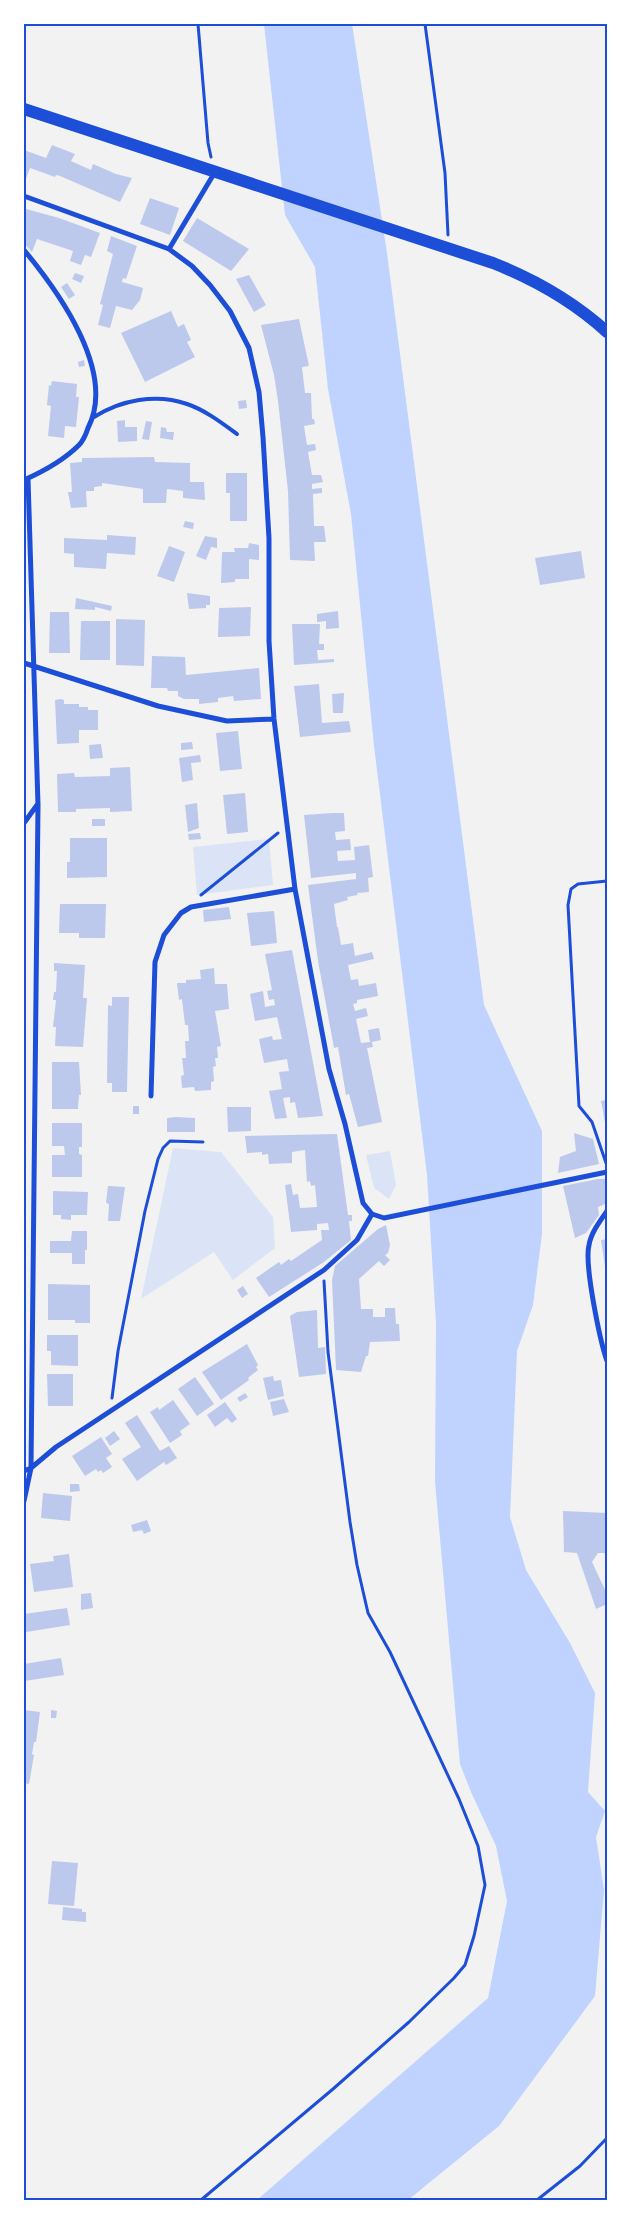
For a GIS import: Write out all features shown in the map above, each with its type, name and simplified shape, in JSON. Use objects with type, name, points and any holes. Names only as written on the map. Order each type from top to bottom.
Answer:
[{"type":"main road","points":[[24,109],[448,248],[535,281],[576,306],[607,332]]},
{"type":"street","points":[[169,249],[215,172]]},
{"type":"street","points":[[24,196],[169,249],[192,266],[210,285],[230,311],[249,348],[259,392],[269,538],[269,641],[274,719],[295,889],[329,1070],[345,1124],[363,1203],[372,1214],[384,1218],[607,1172]]},
{"type":"street","points":[[24,250],[48,279],[61,300],[87,349],[94,377],[94,417],[80,444],[26,479],[38,805],[31,1468],[24,1501]]},
{"type":"street","points":[[24,663],[166,708],[226,721],[274,719]]},
{"type":"street","points":[[24,823],[38,805]]},
{"type":"street","points":[[151,1096],[155,962],[164,935],[181,913],[191,907],[295,889]]},
{"type":"street","points":[[607,1211],[599,1222],[588,1246],[591,1280],[602,1344],[607,1360]]},
{"type":"street","points":[[24,1470],[31,1468],[56,1447],[324,1270],[357,1240],[372,1214]]},
{"type":"lane","points":[[94,417],[112,406],[147,398],[186,404],[215,418],[237,434]]},
{"type":"path","points":[[198,24],[208,143],[215,172]]},
{"type":"path","points":[[425,24],[445,173],[448,248]]},
{"type":"path","points":[[191,907],[204,890],[252,856],[288,825]]},
{"type":"path","points":[[607,881],[578,884],[571,889],[568,905],[579,1106],[592,1122],[607,1166]]},
{"type":"path","points":[[111,1411],[123,1323],[145,1211],[158,1159],[163,1148],[170,1141],[203,1142]]},
{"type":"path","points":[[201,2200],[340,2083],[409,2022],[454,1978],[465,1965],[474,1936],[485,1885],[478,1846],[459,1799],[390,1652],[368,1614],[350,1522],[328,1352],[324,1270]]},
{"type":"path","points":[[537,2200],[580,2166],[607,2138]]},
{"type":"shaded area","points":[[269,839],[273,885],[197,895],[193,847]]},
{"type":"shaded area","points":[[173,1148],[221,1152],[273,1217],[275,1248],[233,1280],[214,1252],[141,1299]]},
{"type":"shaded area","points":[[390,1151],[396,1185],[389,1199],[374,1188],[366,1155]]},
{"type":"water","points":[[264,24],[352,24],[387,253],[484,1005],[542,1131],[542,1234],[533,1305],[517,1351],[510,1517],[526,1570],[570,1643],[595,1693],[588,1792],[605,1811],[596,1837],[604,1890],[595,1996],[499,2126],[408,2200],[257,2200],[488,1998],[507,1901],[496,1846],[460,1764],[435,1482],[436,1324],[427,1175],[374,746],[351,514],[328,389],[315,267],[285,215]]},
{"type":"building","points":[[52,145],[75,154],[71,161],[91,170],[93,164],[116,174],[132,178],[120,202],[60,176],[56,175],[55,177],[30,168],[24,184],[24,150],[46,158]]},
{"type":"building","points":[[150,198],[179,208],[170,235],[140,224]]},
{"type":"building","points":[[26,209],[59,218],[100,233],[91,257],[85,255],[81,265],[70,261],[73,251],[37,239],[32,252],[24,243]]},
{"type":"building","points":[[197,218],[249,249],[231,271],[183,241]]},
{"type":"building","points":[[111,236],[137,246],[126,279],[123,278],[122,282],[143,288],[140,300],[132,310],[116,306],[110,328],[98,325],[103,305],[100,304],[113,254],[107,251]]},
{"type":"building","points":[[75,273],[84,276],[81,283],[72,279]]},
{"type":"building","points":[[249,275],[266,305],[254,312],[236,279]]},
{"type":"building","points":[[67,283],[75,295],[69,299],[61,287]]},
{"type":"building","points":[[171,311],[178,327],[184,324],[191,340],[187,342],[195,357],[145,382],[121,333]]},
{"type":"building","points":[[299,319],[309,366],[302,367],[305,393],[311,393],[312,419],[314,419],[315,424],[304,426],[307,445],[315,444],[316,450],[308,452],[312,475],[321,475],[323,482],[312,484],[312,489],[322,488],[322,493],[313,494],[314,526],[324,526],[326,542],[314,542],[315,561],[290,560],[288,491],[278,401],[274,375],[261,325]]},
{"type":"building","points":[[84,360],[85,366],[79,367],[78,362]]},
{"type":"building","points":[[52,381],[77,384],[76,397],[79,397],[76,427],[65,426],[64,438],[48,436],[51,406],[47,405],[49,385],[51,386]]},
{"type":"building","points":[[246,400],[247,408],[239,409],[238,401]]},
{"type":"building","points":[[125,420],[125,427],[137,427],[137,441],[118,442],[117,421]]},
{"type":"building","points":[[146,421],[152,422],[149,440],[142,439]]},
{"type":"building","points":[[161,427],[166,428],[167,432],[174,432],[173,440],[160,438]]},
{"type":"building","points":[[154,457],[155,462],[190,463],[190,482],[204,482],[205,500],[183,498],[183,491],[167,489],[166,503],[143,503],[143,489],[102,483],[102,486],[94,487],[94,491],[86,491],[87,507],[71,508],[68,492],[72,492],[70,463],[82,462],[82,458]]},
{"type":"building","points":[[226,473],[247,473],[247,521],[230,521],[230,493],[226,493]]},
{"type":"building","points":[[185,521],[194,523],[193,529],[183,527]]},
{"type":"building","points":[[107,535],[136,537],[135,555],[107,553],[106,569],[74,567],[74,554],[64,553],[64,538],[107,540]]},
{"type":"building","points":[[205,536],[217,538],[217,548],[211,547],[206,560],[196,556]]},
{"type":"building","points":[[249,543],[259,545],[259,560],[249,559],[249,579],[235,579],[235,582],[221,583],[222,552],[235,552],[234,548],[248,548]]},
{"type":"building","points":[[169,546],[185,552],[174,582],[157,576]]},
{"type":"building","points":[[581,551],[585,578],[540,585],[535,558]]},
{"type":"building","points":[[187,593],[210,596],[210,605],[206,605],[206,608],[189,609]]},
{"type":"building","points":[[76,598],[112,606],[111,611],[95,607],[95,610],[75,609]]},
{"type":"building","points":[[251,607],[250,636],[218,637],[219,608]]},
{"type":"building","points":[[338,611],[339,628],[326,629],[326,621],[317,622],[317,614]]},
{"type":"building","points":[[50,612],[69,612],[70,653],[49,653]]},
{"type":"building","points":[[116,619],[145,620],[144,666],[116,665]]},
{"type":"building","points":[[81,621],[110,621],[110,660],[80,660]]},
{"type":"building","points":[[292,624],[320,624],[319,644],[324,644],[324,650],[317,650],[318,660],[334,659],[334,662],[294,665]]},
{"type":"building","points":[[152,656],[185,657],[186,675],[259,668],[261,699],[234,701],[233,696],[218,698],[218,702],[199,704],[199,699],[184,699],[178,696],[178,691],[168,691],[167,688],[151,688]]},
{"type":"building","points":[[319,684],[322,723],[349,721],[351,732],[300,737],[294,686]]},
{"type":"building","points":[[344,693],[343,713],[333,713],[332,694]]},
{"type":"building","points":[[55,700],[64,700],[64,704],[79,704],[79,707],[88,707],[88,710],[98,710],[98,730],[79,730],[79,743],[57,744]]},
{"type":"building","points":[[238,731],[242,769],[220,771],[216,733]]},
{"type":"building","points":[[192,742],[193,749],[181,750],[181,743]]},
{"type":"building","points":[[101,744],[103,758],[90,759],[89,745]]},
{"type":"building","points":[[200,755],[201,762],[191,763],[193,780],[182,782],[179,758]]},
{"type":"building","points":[[130,767],[132,811],[110,812],[110,808],[76,809],[76,812],[58,812],[57,774],[74,773],[75,777],[110,776],[110,768]]},
{"type":"building","points":[[245,793],[248,832],[227,834],[223,795]]},
{"type":"building","points":[[197,803],[199,828],[188,832],[185,805]]},
{"type":"building","points":[[344,813],[345,831],[335,832],[336,840],[350,839],[351,850],[337,851],[338,861],[355,860],[354,847],[369,845],[373,877],[368,878],[369,892],[357,893],[358,895],[347,897],[348,900],[334,904],[341,945],[353,943],[355,956],[372,952],[374,959],[348,965],[351,980],[358,979],[359,986],[376,983],[378,996],[357,1000],[357,1003],[353,1004],[355,1011],[366,1008],[368,1016],[356,1019],[361,1043],[370,1042],[368,1030],[379,1028],[381,1040],[372,1042],[373,1047],[367,1048],[382,1122],[358,1127],[349,1094],[346,1095],[338,1047],[334,1048],[318,961],[308,885],[356,879],[356,873],[311,878],[304,815]]},
{"type":"building","points":[[92,819],[105,819],[105,826],[92,826]]},
{"type":"building","points":[[200,833],[201,839],[189,840],[188,834]]},
{"type":"building","points":[[70,838],[107,838],[107,877],[67,878],[67,862],[70,862]]},
{"type":"building","points":[[60,904],[106,904],[105,938],[79,938],[79,933],[59,933]]},
{"type":"building","points":[[229,907],[231,919],[204,922],[203,910]]},
{"type":"building","points":[[274,911],[277,943],[251,946],[247,913]]},
{"type":"building","points":[[292,950],[323,1116],[298,1118],[295,1102],[290,1103],[290,1097],[283,1098],[287,1118],[275,1119],[269,1091],[282,1089],[279,1072],[289,1071],[287,1059],[264,1063],[259,1039],[272,1036],[273,1040],[282,1039],[277,1017],[255,1021],[250,994],[263,991],[265,1007],[275,1005],[274,999],[269,1000],[267,991],[272,990],[265,954]]},
{"type":"building","points":[[54,963],[85,965],[83,998],[87,998],[83,1047],[55,1046],[56,1027],[53,1027],[56,1000],[53,1000],[54,992],[56,992],[57,971],[54,971]]},
{"type":"building","points":[[214,968],[215,984],[227,984],[229,1009],[215,1011],[221,1046],[217,1047],[218,1058],[215,1058],[216,1066],[213,1067],[214,1081],[211,1082],[211,1090],[195,1091],[194,1087],[182,1088],[181,1076],[184,1075],[182,1058],[186,1058],[185,1041],[189,1041],[188,1025],[185,1025],[182,999],[179,1000],[177,983],[201,979],[200,970]]},
{"type":"building","points":[[112,997],[129,997],[127,1092],[112,1092],[112,1083],[107,1083],[108,1005],[112,1006]]},
{"type":"building","points":[[52,1062],[79,1062],[81,1095],[79,1095],[78,1109],[52,1109]]},
{"type":"building","points":[[607,1100],[607,1128],[606,1128],[601,1101]]},
{"type":"building","points":[[133,1106],[139,1106],[139,1114],[133,1114]]},
{"type":"building","points":[[227,1107],[251,1107],[251,1131],[228,1132]]},
{"type":"building","points":[[167,1118],[195,1118],[195,1132],[167,1132]]},
{"type":"building","points":[[52,1123],[82,1123],[82,1147],[79,1147],[79,1154],[82,1155],[82,1177],[52,1177],[52,1155],[65,1155],[64,1146],[52,1146]]},
{"type":"building","points":[[574,1133],[593,1139],[599,1164],[558,1173],[560,1157],[576,1151]]},
{"type":"building","points":[[337,1134],[348,1215],[352,1215],[352,1221],[349,1221],[351,1240],[324,1262],[269,1297],[256,1278],[279,1262],[281,1265],[289,1259],[291,1261],[322,1240],[321,1230],[329,1230],[328,1223],[317,1224],[317,1230],[291,1232],[285,1185],[291,1184],[293,1195],[298,1194],[300,1208],[317,1207],[315,1185],[311,1186],[310,1181],[307,1182],[305,1150],[292,1152],[292,1163],[269,1164],[268,1154],[262,1155],[262,1152],[247,1153],[245,1136]]},
{"type":"building","points":[[607,1179],[607,1203],[598,1207],[599,1215],[586,1233],[575,1238],[563,1186]]},
{"type":"building","points":[[108,1186],[125,1187],[120,1221],[108,1221],[109,1204],[106,1203]]},
{"type":"building","points":[[53,1191],[88,1192],[87,1215],[71,1215],[71,1220],[61,1219],[61,1215],[53,1215]]},
{"type":"building","points":[[386,1225],[390,1245],[388,1253],[385,1255],[390,1260],[384,1266],[379,1261],[359,1279],[361,1309],[373,1309],[373,1317],[385,1317],[385,1308],[395,1308],[396,1324],[399,1324],[400,1341],[370,1342],[368,1356],[366,1356],[361,1372],[336,1370],[332,1280],[335,1266],[378,1229]]},
{"type":"building","points":[[72,1231],[87,1231],[85,1264],[72,1264],[72,1253],[50,1253],[50,1241],[71,1241]]},
{"type":"building","points":[[607,1239],[607,1273],[606,1273],[601,1240]]},
{"type":"building","points":[[48,1284],[90,1285],[90,1323],[75,1323],[75,1320],[48,1320]]},
{"type":"building","points":[[243,1286],[248,1294],[242,1298],[237,1290]]},
{"type":"building","points":[[317,1310],[318,1348],[325,1347],[326,1374],[299,1377],[290,1316],[297,1312]]},
{"type":"building","points":[[47,1335],[78,1335],[78,1366],[51,1365],[51,1351],[47,1351]]},
{"type":"building","points":[[247,1344],[258,1365],[256,1367],[258,1370],[248,1378],[249,1380],[221,1400],[202,1372]]},
{"type":"building","points":[[47,1374],[73,1374],[73,1406],[48,1406]]},
{"type":"building","points":[[273,1376],[274,1381],[281,1380],[284,1396],[268,1400],[263,1378]]},
{"type":"building","points":[[195,1377],[214,1404],[197,1416],[178,1389]]},
{"type":"building","points":[[245,1393],[248,1397],[240,1402],[237,1398]]},
{"type":"building","points":[[284,1399],[289,1412],[273,1416],[270,1402]]},
{"type":"building","points":[[173,1400],[190,1424],[180,1431],[182,1435],[170,1443],[150,1412],[158,1407],[159,1410]]},
{"type":"building","points":[[225,1402],[237,1419],[232,1423],[227,1418],[215,1427],[207,1415]]},
{"type":"building","points":[[137,1415],[160,1451],[169,1446],[177,1458],[166,1465],[164,1462],[137,1481],[122,1459],[141,1447],[125,1423]]},
{"type":"building","points":[[114,1431],[120,1439],[110,1446],[105,1438]]},
{"type":"building","points":[[101,1437],[112,1454],[106,1458],[112,1467],[103,1473],[101,1470],[98,1472],[96,1469],[85,1476],[72,1456]]},
{"type":"building","points":[[70,1484],[79,1484],[80,1491],[70,1492]]},
{"type":"building","points":[[43,1493],[72,1496],[70,1521],[41,1518]]},
{"type":"building","points":[[563,1511],[607,1513],[607,1553],[598,1553],[592,1562],[607,1594],[607,1604],[596,1609],[577,1553],[564,1552]]},
{"type":"building","points":[[147,1520],[151,1531],[144,1534],[142,1530],[133,1532],[131,1525]]},
{"type":"building","points":[[69,1554],[73,1587],[34,1592],[30,1564],[54,1561],[53,1556]]},
{"type":"building","points":[[91,1593],[93,1608],[81,1610],[81,1594]]},
{"type":"building","points":[[67,1608],[70,1625],[26,1632],[24,1614]]},
{"type":"building","points":[[61,1658],[64,1675],[24,1681],[24,1664]]},
{"type":"building","points":[[24,1710],[40,1712],[36,1742],[34,1742],[32,1754],[34,1755],[29,1784],[24,1783]]},
{"type":"building","points":[[51,1710],[57,1711],[56,1718],[51,1718]]},
{"type":"building","points":[[52,1861],[78,1863],[74,1906],[48,1904]]},
{"type":"building","points":[[63,1907],[82,1909],[82,1912],[86,1912],[86,1922],[62,1920]]}]
